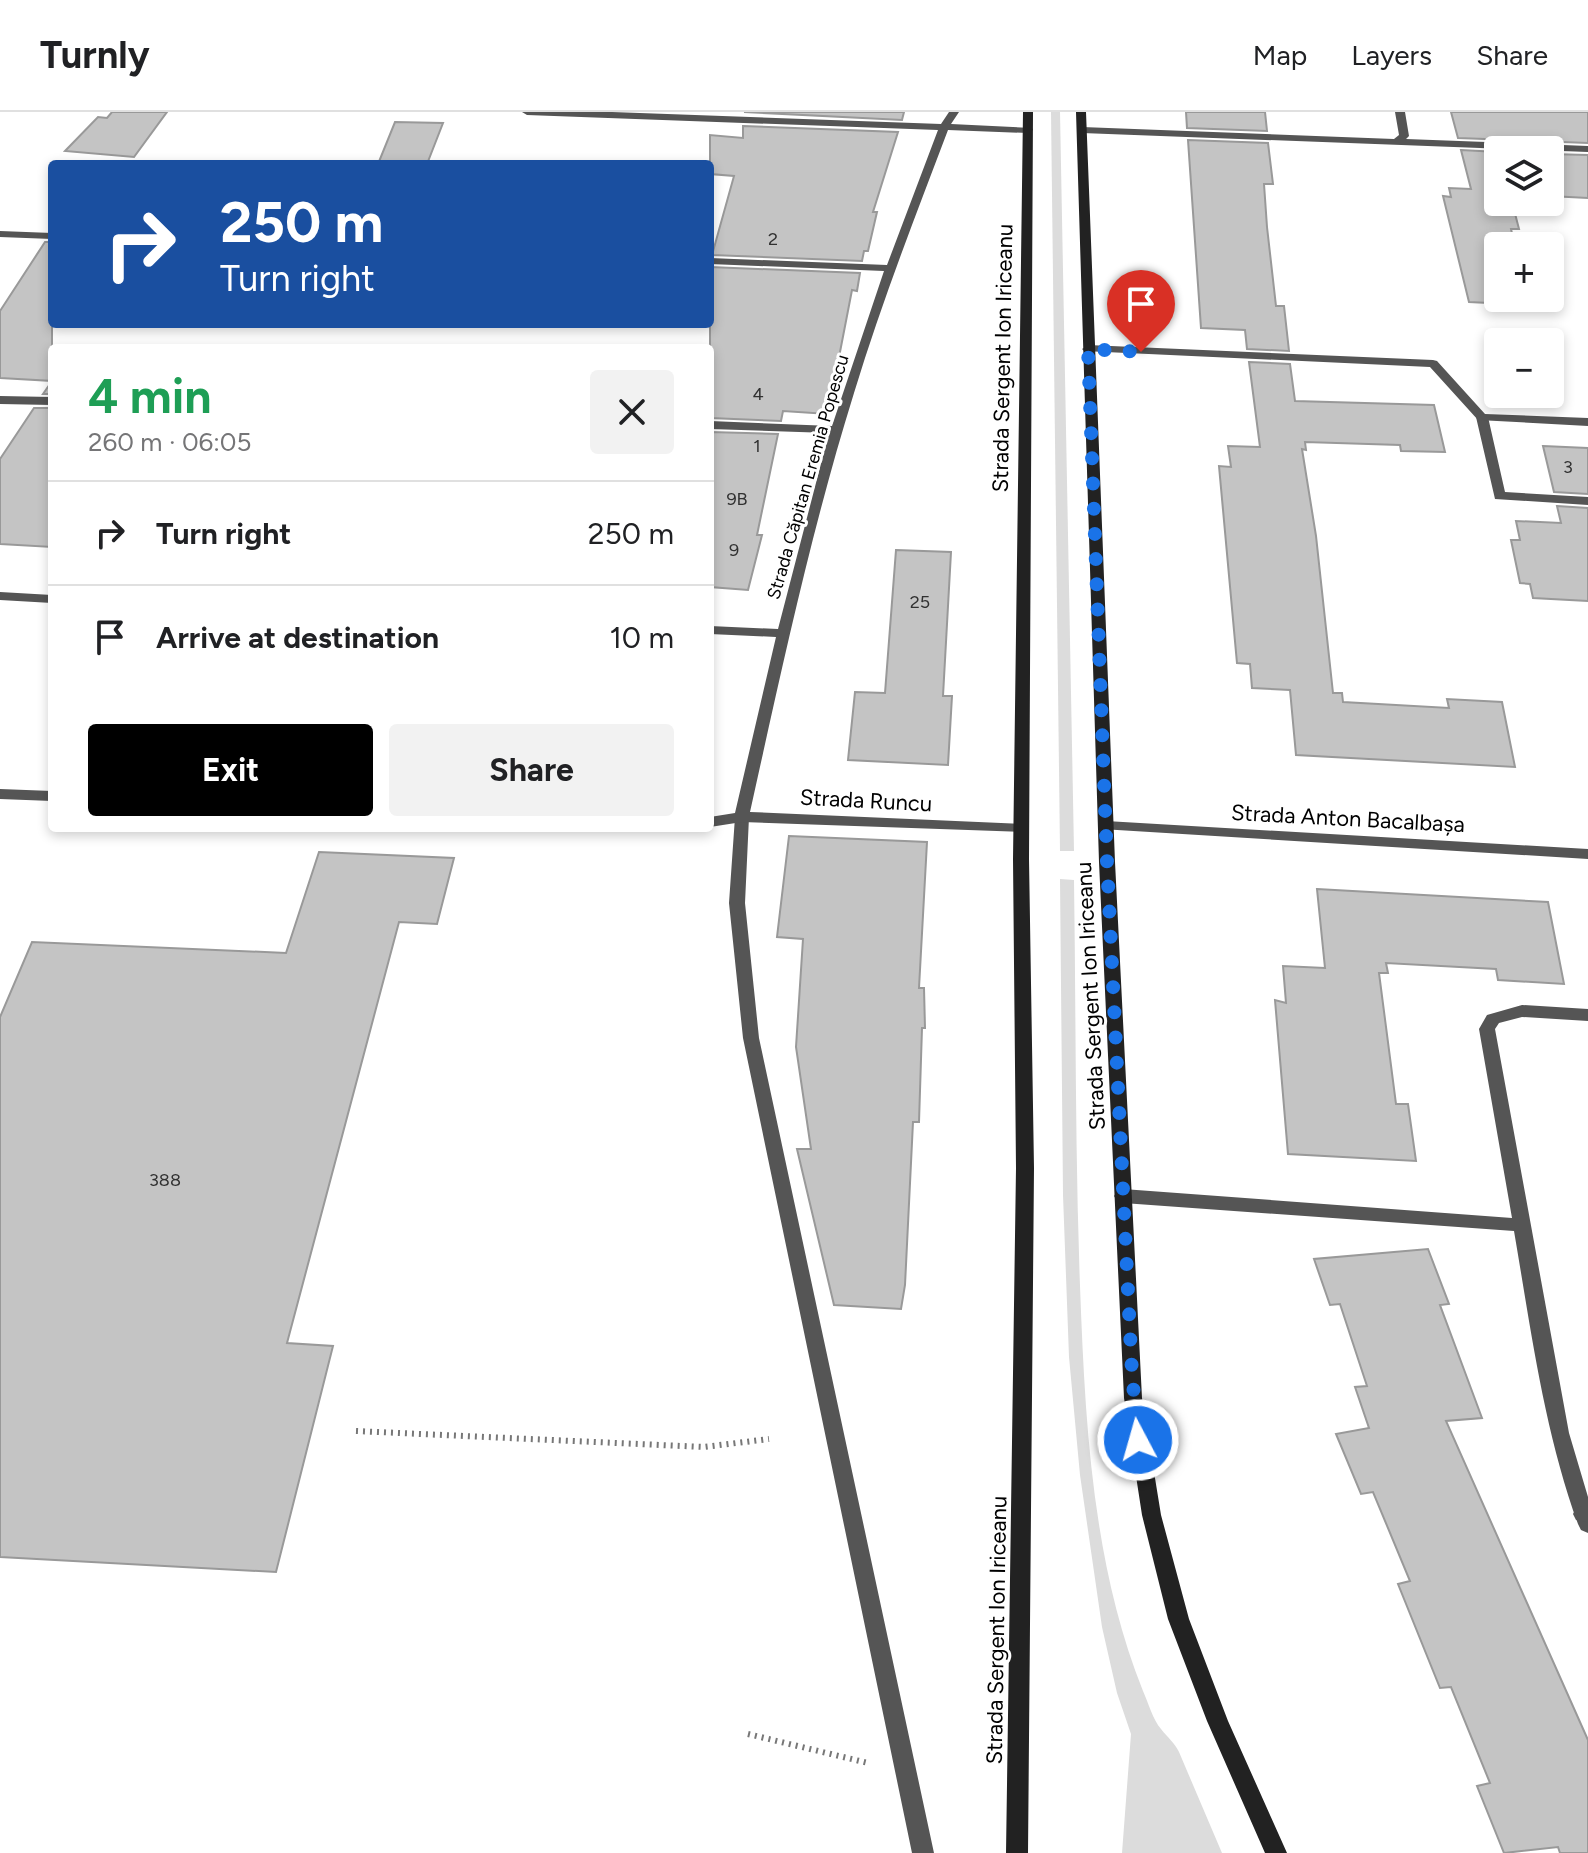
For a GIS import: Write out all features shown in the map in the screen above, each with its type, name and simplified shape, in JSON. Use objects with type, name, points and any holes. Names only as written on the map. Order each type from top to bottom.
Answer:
[{"type":"main road","name":"Strada Sergent Ion Iriceanu","points":[[1017,1853],[1025,1168],[1021,829],[1028,112]]},
{"type":"main road","name":"Strada Sergent Ion Iriceanu","points":[[1081,112],[1106,826],[1133,1398],[1140,1462],[1169,1587],[1198,1669],[1276,1853]]},
{"type":"street","points":[[527,112],[1028,130]]},
{"type":"street","name":"Strada Căpitan Eremia Popescu","points":[[923,1853],[751,1038],[737,903],[742,817],[783,633],[836,430],[890,268],[944,127],[954,112]]},
{"type":"street","points":[[1396,142],[1404,136],[1400,112]]},
{"type":"street","points":[[1082,130],[1588,149]]},
{"type":"street","points":[[0,234],[48,236]]},
{"type":"street","points":[[714,261],[890,268]]},
{"type":"street","points":[[1088,349],[1433,364],[1482,417],[1499,496],[1588,501]]},
{"type":"street","points":[[0,400],[48,401]]},
{"type":"street","points":[[1482,417],[1588,422]]},
{"type":"street","points":[[714,425],[836,430]]},
{"type":"street","points":[[0,596],[48,599]]},
{"type":"street","points":[[714,630],[783,633]]},
{"type":"street","points":[[0,794],[48,796]]},
{"type":"street","name":"Strada Runcu","points":[[714,821],[742,817],[1021,829]]},
{"type":"street","name":"Strada Anton Bacalbașa","points":[[1106,826],[1588,854]]},
{"type":"street","points":[[1586,1517],[1559,1433],[1487,1029],[1493,1019],[1522,1011],[1588,1015]]},
{"type":"street","points":[[1123,1196],[1520,1225]]},
{"type":"path","points":[[356,1431],[704,1447],[769,1439]]},
{"type":"path","points":[[748,1734],[904,1772]]},
{"type":"shaded area","points":[[1051,112],[1060,112],[1074,851],[1060,851]]},
{"type":"shaded area","points":[[1060,879],[1074,880],[1082,1337],[1089,1440],[1102,1542],[1112,1593],[1143,1691],[1156,1721],[1179,1752],[1222,1853],[1122,1853],[1131,1734],[1117,1693],[1102,1627],[1080,1475],[1069,1357],[1063,1195]]},
{"type":"building","points":[[112,112],[167,112],[134,157],[65,151],[98,117],[107,118]]},
{"type":"building","points":[[744,112],[904,112],[902,120]]},
{"type":"building","points":[[1186,112],[1265,112],[1267,131],[1187,128]]},
{"type":"building","points":[[1451,112],[1588,112],[1588,143],[1564,142],[1564,136],[1458,138]]},
{"type":"building","points":[[395,122],[443,123],[429,160],[380,160]]},
{"type":"building","points":[[743,126],[898,132],[873,212],[877,212],[868,251],[864,251],[862,261],[714,255],[734,176],[714,174],[714,160],[710,160],[710,135],[743,138]]},
{"type":"building","points":[[1188,140],[1268,143],[1273,184],[1264,184],[1267,227],[1276,306],[1284,306],[1289,351],[1247,349],[1245,330],[1201,328]]},
{"type":"building","points":[[1461,150],[1484,151],[1484,216],[1516,216],[1519,229],[1484,232],[1484,303],[1469,302],[1443,196],[1451,197],[1449,188],[1471,189]]},
{"type":"building","points":[[1564,154],[1588,155],[1588,198],[1564,197]]},
{"type":"building","points":[[45,242],[48,242],[48,328],[52,328],[52,344],[48,344],[48,381],[0,378],[0,311]]},
{"type":"building","points":[[714,267],[860,273],[857,291],[852,290],[828,414],[783,411],[781,421],[714,418],[714,344],[710,344],[710,328],[714,328]]},
{"type":"building","points":[[1249,362],[1290,364],[1295,401],[1434,405],[1445,452],[1401,451],[1400,445],[1305,442],[1306,450],[1302,449],[1316,536],[1333,693],[1342,693],[1343,702],[1449,708],[1447,699],[1502,702],[1515,767],[1296,755],[1290,690],[1252,688],[1250,664],[1237,663],[1219,466],[1231,467],[1228,446],[1260,447]]},
{"type":"building","points":[[34,408],[48,408],[48,547],[0,544],[0,459]]},
{"type":"building","points":[[714,432],[778,434],[757,535],[762,535],[748,590],[714,587]]},
{"type":"building","points":[[1543,446],[1588,448],[1588,494],[1554,492]]},
{"type":"building","points":[[1557,506],[1588,508],[1588,601],[1533,598],[1530,584],[1520,583],[1511,540],[1520,540],[1516,521],[1561,523]]},
{"type":"building","points":[[896,550],[951,552],[943,696],[952,696],[948,765],[848,760],[855,692],[885,693]]},
{"type":"building","points":[[789,836],[927,842],[919,988],[924,988],[925,1028],[922,1028],[919,1122],[913,1122],[905,1285],[901,1309],[834,1305],[797,1149],[811,1149],[796,1047],[803,939],[777,937]]},
{"type":"building","points":[[319,852],[454,858],[437,924],[399,922],[287,1343],[333,1346],[276,1572],[0,1557],[0,1017],[32,942],[286,953]]},
{"type":"building","points":[[1317,889],[1548,902],[1564,984],[1498,980],[1496,969],[1386,963],[1388,973],[1379,973],[1396,1104],[1408,1104],[1416,1161],[1288,1154],[1275,1000],[1286,1003],[1283,966],[1325,968]]},
{"type":"building","points":[[1428,1249],[1449,1304],[1440,1305],[1482,1418],[1446,1421],[1588,1740],[1588,1853],[1560,1853],[1558,1847],[1504,1853],[1477,1786],[1490,1783],[1451,1687],[1440,1688],[1398,1584],[1410,1581],[1373,1492],[1361,1494],[1336,1434],[1369,1428],[1355,1387],[1367,1386],[1340,1304],[1330,1305],[1314,1259]]},
{"type":"route","points":[[1138,1440],[1133,1398],[1107,862],[1088,349],[1141,352]]}]
